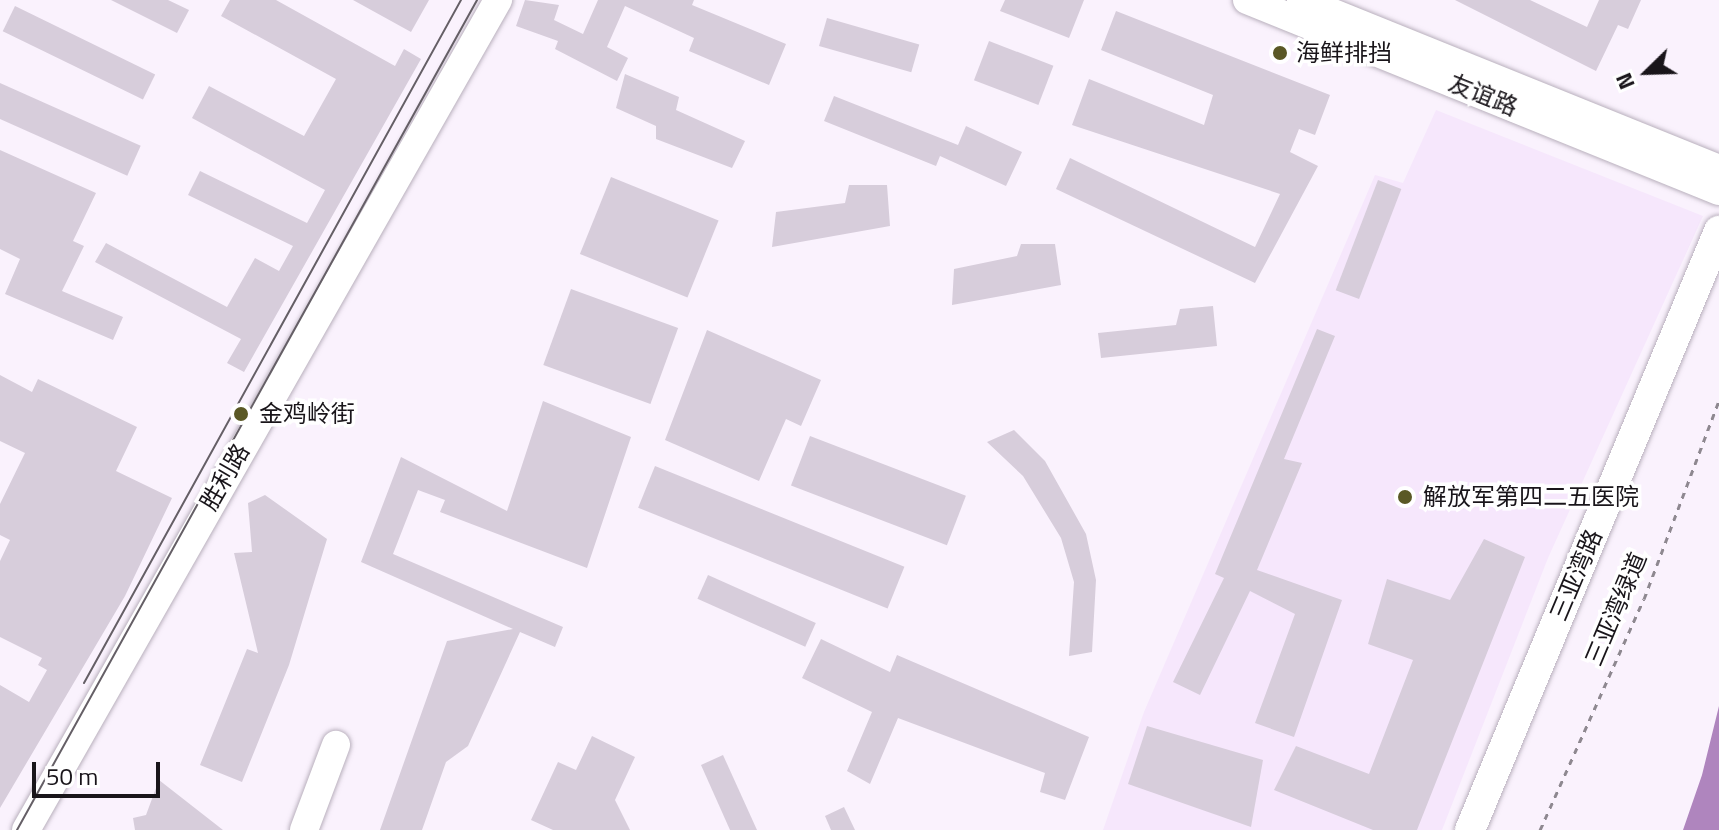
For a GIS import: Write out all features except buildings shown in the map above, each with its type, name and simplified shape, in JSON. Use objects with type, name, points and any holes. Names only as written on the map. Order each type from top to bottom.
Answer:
[{"type":"main road","name":"三亚湾路","points":[[1470,830],[1719,231]]},
{"type":"main road","name":"三亚湾路","points":[[1490,830],[1719,279]]},
{"type":"street","name":"胜利路","points":[[26,830],[498,0]]},
{"type":"street","name":"友谊路","points":[[1247,0],[1719,191]]},
{"type":"street","name":"友谊路","points":[[1301,0],[1719,169]]},
{"type":"street","points":[[304,830],[345,748],[324,830]]},
{"type":"path","name":"三亚湾绿道","points":[[1540,830],[1644,599],[1719,400]]},
{"type":"shaded area","name":"解放军第四二五医院","points":[[1436,110],[1703,216],[1548,558],[1442,830],[1103,830],[1144,712],[1375,175],[1403,183]]},
{"type":"shaded area","points":[[1719,706],[1719,830],[1683,830],[1702,775]]},
{"type":"tram line","points":[[84,683],[461,0]]},
{"type":"tram line","points":[[17,830],[477,0]]},
{"type":"place","name":"海鲜排挡","points":[[1280,53]]},
{"type":"place","name":"金鸡岭街","points":[[241,414]]},
{"type":"place","name":"解放军第四二五医院","points":[[1405,497]]}]
